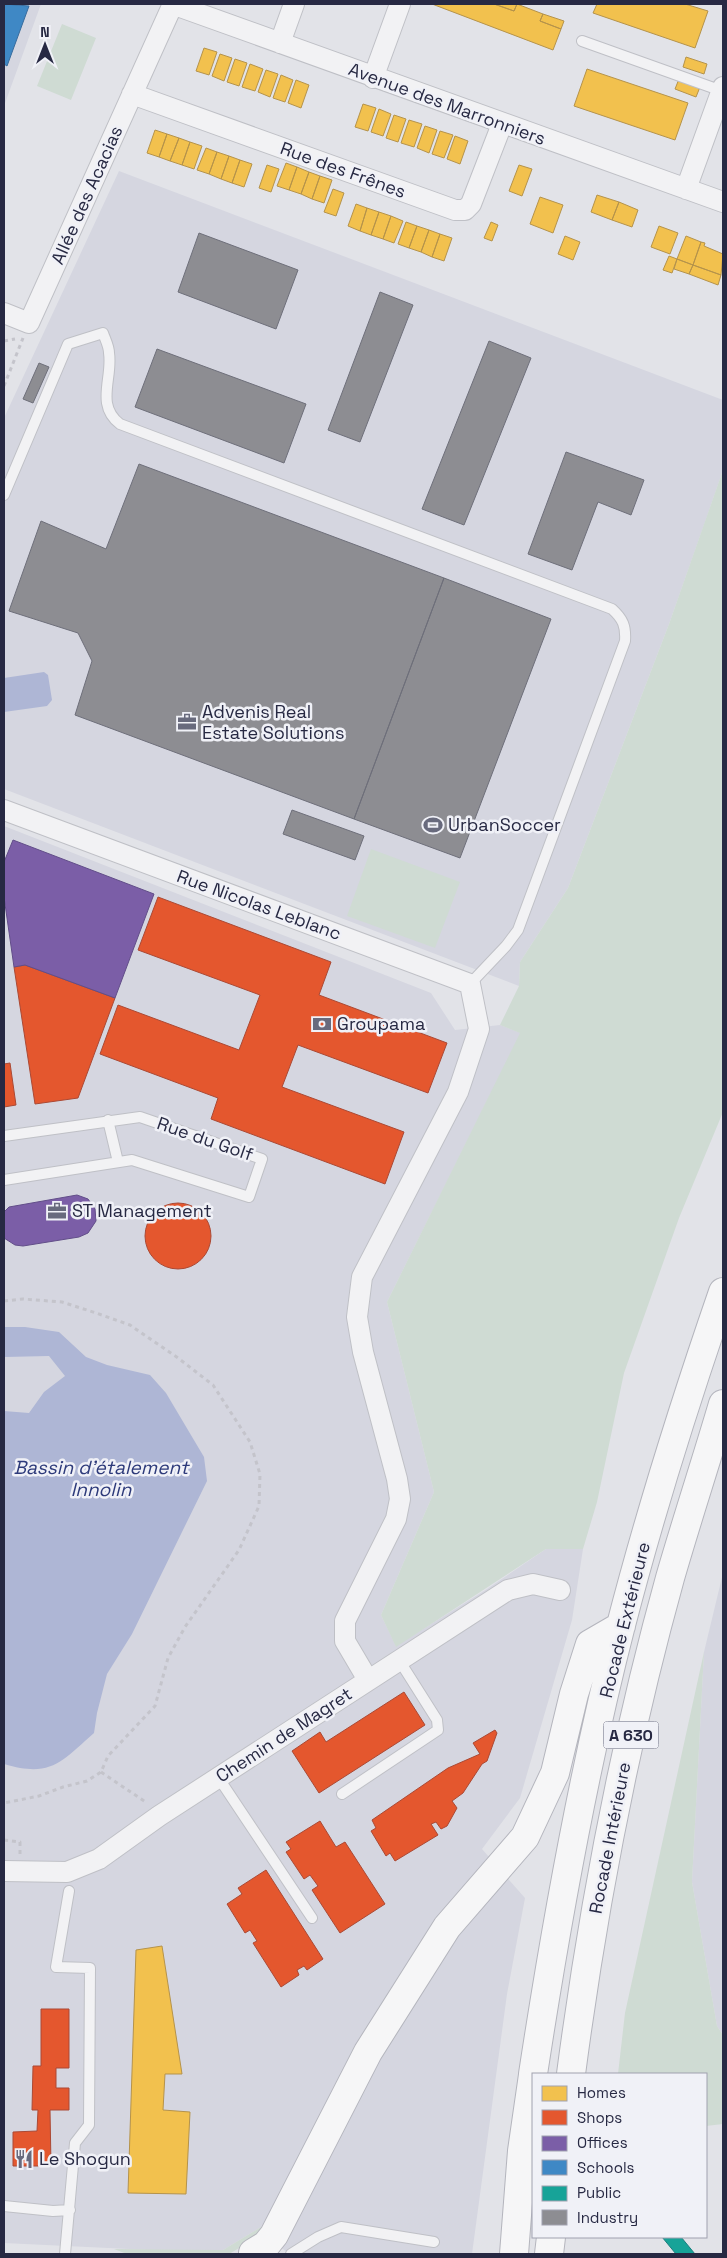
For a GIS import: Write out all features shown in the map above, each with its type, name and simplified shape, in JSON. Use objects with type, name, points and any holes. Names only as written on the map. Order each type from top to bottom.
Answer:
[{"type":"highway","name":"Rocade Extérieure","points":[[533,2073],[548,1974],[587,1774],[621,1626],[669,1456],[723,1292]]},
{"type":"highway","name":"Rocade Intérieure","points":[[571,2073],[584,1974],[622,1773],[670,1578],[723,1404]]},
{"type":"highway","points":[[253,2253],[266,2245],[274,2235],[368,2052],[447,1927],[525,1837],[555,1773],[574,1694],[590,1644],[621,1626]]},
{"type":"highway","name":"Rocade Extérieure","points":[[514,2254],[522,2151],[532,2081]]},
{"type":"highway","points":[[504,2254],[522,2151]]},
{"type":"highway","points":[[549,2254],[551,2238]]},
{"type":"street","name":"Avenue des Marronniers","points":[[173,4],[373,78],[723,202]]},
{"type":"street","name":"Allée des Acacias","points":[[28,323],[173,4]]},
{"type":"street","points":[[280,43],[294,4]]},
{"type":"street","points":[[373,78],[400,4]]},
{"type":"street","points":[[686,189],[723,89]]},
{"type":"street","name":"Rue des Frênes","points":[[132,94],[455,210],[465,210],[472,204],[502,124]]},
{"type":"street","points":[[4,314],[28,323]]},
{"type":"street","name":"Rue Nicolas Leblanc","points":[[4,810],[470,984]]},
{"type":"street","points":[[368,1680],[344,1641],[345,1621],[396,1519],[400,1499],[397,1479],[363,1352],[357,1317],[362,1277],[458,1092],[478,1029],[470,984]]},
{"type":"street","name":"Chemin de Magret","points":[[4,1871],[67,1872],[99,1859],[159,1816],[508,1590],[533,1584],[560,1590]]},
{"type":"lane","points":[[582,41],[723,89]]},
{"type":"lane","points":[[4,495],[68,344],[103,333],[110,353],[106,402],[112,418],[120,424],[612,609],[618,615],[624,622],[625,641],[518,930],[506,946],[470,984]]},
{"type":"lane","name":"Rue du Golf","points":[[4,1136],[140,1117],[262,1159],[249,1197],[132,1160],[118,1162]]},
{"type":"lane","points":[[4,1180],[118,1162],[108,1120]]},
{"type":"lane","points":[[342,1794],[438,1730],[437,1720],[399,1660]]},
{"type":"lane","points":[[218,1778],[312,1918]]},
{"type":"lane","points":[[65,2254],[75,2143],[89,2125],[90,1968],[56,1967],[70,1891]]},
{"type":"lane","points":[[4,2206],[53,2211],[70,2210]]},
{"type":"lane","points":[[290,2254],[318,2237],[341,2227],[434,2242]]},
{"type":"path","points":[[4,386],[28,323]]},
{"type":"path","points":[[4,1301],[23,1299],[62,1302],[88,1310],[130,1326],[178,1358],[214,1385],[250,1442],[260,1474],[259,1506],[239,1550],[185,1626],[172,1650],[168,1658],[155,1706],[135,1730],[108,1756],[101,1772],[86,1781],[63,1786],[38,1796],[4,1803]]},
{"type":"path","points":[[101,1772],[149,1804],[159,1816]]},
{"type":"shaded area","points":[[4,4],[41,4],[4,106]]},
{"type":"shaded area","points":[[62,24],[96,38],[71,100],[37,86]]},
{"type":"shaded area","points":[[119,171],[723,400],[723,470],[706,519],[669,624],[568,888],[520,962],[519,986],[4,789],[4,418]]},
{"type":"shaded area","points":[[723,470],[723,1112],[679,1218],[624,1373],[597,1502],[583,1549],[546,1549],[396,1647],[381,1615],[434,1492],[387,1302],[520,1033],[500,1025],[519,986],[520,962],[568,888],[669,624]]},
{"type":"shaded area","points":[[4,826],[431,993],[455,1030],[500,1025],[521,1033],[387,1302],[434,1492],[381,1615],[396,1646],[487,1589],[546,1549],[583,1549],[572,1620],[520,1798],[482,1849],[525,1898],[507,1994],[472,2254],[289,2254],[278,2245],[266,2224],[223,2250],[150,2250],[4,2243]]},
{"type":"shaded area","points":[[371,849],[460,882],[435,948],[347,916]]},
{"type":"shaded area","points":[[723,1573],[723,2035],[717,2026],[692,1882],[704,1652]]},
{"type":"shaded area","points":[[704,1652],[692,1882],[717,2026],[723,2035],[723,2124],[707,2126],[707,2073],[618,2073],[625,2013]]},
{"type":"shaded area","points":[[266,2224],[254,2244],[241,2247],[229,2254],[127,2254],[114,2249],[223,2250]]},
{"type":"water","points":[[44,672],[48,675],[52,700],[47,706],[4,712],[4,678]]},
{"type":"water","name":"Bassin d'étalement Innolin","points":[[4,1327],[25,1327],[59,1332],[86,1357],[107,1365],[150,1375],[166,1393],[204,1457],[207,1481],[132,1634],[107,1674],[94,1733],[73,1752],[54,1765],[33,1769],[4,1764],[4,1411],[29,1413],[44,1392],[65,1376],[49,1356],[4,1357]]},
{"type":"building: Homes","points":[[432,4],[494,4],[514,11],[517,4],[543,14],[540,21],[561,29],[553,50]]},
{"type":"building: Homes","points":[[494,4],[517,4],[514,11]]},
{"type":"building: Homes","points":[[597,4],[685,4],[708,11],[695,48],[593,13]]},
{"type":"building: Homes","points":[[543,14],[564,21],[561,29],[540,21]]},
{"type":"building: Homes","points":[[204,48],[217,52],[209,75],[196,71]]},
{"type":"building: Homes","points":[[220,54],[232,58],[224,81],[212,76]]},
{"type":"building: Homes","points":[[686,57],[707,64],[704,74],[683,67]]},
{"type":"building: Homes","points":[[235,59],[247,63],[239,86],[227,82]]},
{"type":"building: Homes","points":[[250,64],[263,69],[255,91],[242,87]]},
{"type":"building: Homes","points":[[587,69],[688,103],[675,140],[574,106]]},
{"type":"building: Homes","points":[[266,70],[278,74],[270,97],[258,92]]},
{"type":"building: Homes","points":[[281,75],[293,80],[285,102],[273,98]]},
{"type":"building: Homes","points":[[679,79],[700,87],[696,97],[675,89]]},
{"type":"building: Homes","points":[[296,80],[309,85],[301,108],[288,103]]},
{"type":"building: Homes","points":[[363,104],[376,108],[368,131],[355,127]]},
{"type":"building: Homes","points":[[379,109],[391,114],[383,136],[371,132]]},
{"type":"building: Homes","points":[[394,115],[406,119],[398,142],[386,138]]},
{"type":"building: Homes","points":[[409,120],[422,124],[414,147],[401,143]]},
{"type":"building: Homes","points":[[425,126],[437,130],[429,153],[417,148]]},
{"type":"building: Homes","points":[[155,130],[167,134],[159,157],[147,153]]},
{"type":"building: Homes","points":[[440,131],[453,135],[444,158],[432,154]]},
{"type":"building: Homes","points":[[167,134],[179,138],[170,161],[159,157]]},
{"type":"building: Homes","points":[[455,136],[468,141],[460,164],[447,159]]},
{"type":"building: Homes","points":[[179,138],[190,142],[182,165],[170,161]]},
{"type":"building: Homes","points":[[190,142],[202,146],[194,169],[182,165]]},
{"type":"building: Homes","points":[[206,148],[217,152],[209,174],[197,170]]},
{"type":"building: Homes","points":[[217,152],[229,156],[221,179],[209,174]]},
{"type":"building: Homes","points":[[229,156],[240,160],[232,183],[221,179]]},
{"type":"building: Homes","points":[[240,160],[252,164],[244,187],[232,183]]},
{"type":"building: Homes","points":[[286,163],[297,167],[289,190],[277,186]]},
{"type":"building: Homes","points":[[267,165],[279,169],[271,192],[259,188]]},
{"type":"building: Homes","points":[[519,165],[532,169],[522,196],[509,191]]},
{"type":"building: Homes","points":[[297,167],[309,172],[301,194],[289,190]]},
{"type":"building: Homes","points":[[309,172],[320,176],[312,199],[301,194]]},
{"type":"building: Homes","points":[[320,176],[332,180],[324,203],[312,199]]},
{"type":"building: Homes","points":[[333,189],[344,193],[336,216],[324,212]]},
{"type":"building: Homes","points":[[597,195],[619,202],[612,220],[591,212]]},
{"type":"building: Homes","points":[[540,197],[563,205],[553,233],[530,224]]},
{"type":"building: Homes","points":[[619,202],[638,210],[632,227],[612,220]]},
{"type":"building: Homes","points":[[356,204],[367,208],[360,231],[348,226]]},
{"type":"building: Homes","points":[[367,208],[379,212],[371,235],[360,231]]},
{"type":"building: Homes","points":[[379,212],[391,216],[383,239],[371,235]]},
{"type":"building: Homes","points":[[391,216],[403,221],[394,243],[383,239]]},
{"type":"building: Homes","points":[[406,222],[417,226],[409,248],[398,244]]},
{"type":"building: Homes","points":[[491,222],[498,225],[492,241],[484,238]]},
{"type":"building: Homes","points":[[417,226],[429,230],[421,252],[409,248]]},
{"type":"building: Homes","points":[[659,226],[678,233],[670,254],[651,247]]},
{"type":"building: Homes","points":[[429,230],[440,234],[432,257],[421,252]]},
{"type":"building: Homes","points":[[440,234],[452,238],[444,261],[432,257]]},
{"type":"building: Homes","points":[[565,236],[580,242],[573,260],[558,254]]},
{"type":"building: Homes","points":[[686,236],[701,242],[693,265],[677,259]]},
{"type":"building: Homes","points":[[701,242],[705,243],[704,246],[723,254],[721,275],[693,265]]},
{"type":"building: Homes","points":[[669,256],[677,259],[672,273],[663,270]]},
{"type":"building: Homes","points":[[677,259],[693,265],[689,274],[674,269]]},
{"type":"building: Homes","points":[[693,265],[721,275],[718,285],[689,274]]},
{"type":"building: Homes","points":[[162,1946],[182,2074],[165,2074],[163,2110],[190,2112],[186,2194],[128,2193],[136,1950]]},
{"type":"building: Shops","name":"Groupama","points":[[158,897],[331,962],[319,995],[447,1043],[428,1093],[298,1045],[282,1087],[404,1132],[385,1184],[211,1119],[218,1098],[100,1054],[118,1005],[239,1050],[260,995],[138,950]]},
{"type":"building: Shops","points":[[25,965],[115,998],[78,1098],[35,1104],[14,967]]},
{"type":"building: Shops","points":[[10,1063],[16,1105],[4,1107],[4,1064]]},
{"type":"building: Shops","points":[[171,1203],[185,1203],[197,1208],[206,1217],[211,1229],[209,1249],[202,1260],[185,1269],[171,1269],[159,1264],[150,1255],[145,1243],[145,1229],[150,1217],[159,1208]]},
{"type":"building: Shops","points":[[404,1692],[425,1725],[319,1793],[292,1751],[320,1732],[326,1742]]},
{"type":"building: Shops","points":[[495,1730],[497,1733],[487,1761],[482,1764],[463,1793],[452,1801],[457,1808],[447,1826],[441,1829],[436,1822],[431,1824],[438,1835],[395,1861],[390,1853],[386,1856],[371,1831],[376,1828],[372,1820],[448,1768],[480,1754],[473,1743]]},
{"type":"building: Shops","points":[[320,1821],[336,1847],[345,1842],[385,1904],[340,1933],[312,1890],[318,1886],[310,1875],[304,1879],[286,1852],[291,1849],[286,1842]]},
{"type":"building: Shops","points":[[266,1870],[323,1959],[307,1970],[304,1966],[297,1970],[299,1975],[281,1987],[253,1943],[257,1941],[250,1930],[245,1933],[227,1904],[242,1894],[238,1888]]},
{"type":"building: Shops","points":[[41,2009],[69,2009],[69,2068],[56,2068],[56,2088],[69,2088],[69,2110],[50,2110],[51,2166],[13,2166],[13,2132],[37,2131],[38,2110],[32,2110],[33,2066],[41,2066]]},
{"type":"building: Offices","points":[[13,840],[154,894],[115,998],[25,965],[14,967],[4,897],[4,862]]},
{"type":"building: Offices","points":[[77,1195],[88,1199],[95,1209],[96,1221],[88,1233],[79,1237],[23,1246],[15,1245],[4,1238],[4,1212],[9,1207]]},
{"type":"building: Schools","points":[[4,4],[29,6],[7,66],[4,64]]},
{"type":"building: Public","points":[[663,2238],[682,2238],[695,2254],[676,2254]]},
{"type":"building: Industry","points":[[199,233],[298,270],[276,329],[178,292]]},
{"type":"building: Industry","points":[[380,292],[413,305],[360,442],[328,430]]},
{"type":"building: Industry","points":[[489,341],[531,358],[464,525],[422,509]]},
{"type":"building: Industry","points":[[157,349],[306,404],[284,463],[135,407]]},
{"type":"building: Industry","points":[[39,363],[49,367],[33,403],[23,399]]},
{"type":"building: Industry","points":[[566,452],[644,480],[631,515],[598,502],[572,570],[528,554]]},
{"type":"building: Industry","points":[[139,464],[444,578],[354,819],[75,715],[92,661],[78,633],[9,611],[41,521],[106,549]]},
{"type":"building: Industry","points":[[444,578],[551,619],[460,858],[354,819]]},
{"type":"building: Industry","points":[[292,810],[364,836],[355,860],[283,834]]},
{"type":"place","name":"Advenis Real Estate Solutions","points":[[187,722]]},
{"type":"place","name":"UrbanSoccer","points":[[433,825]]},
{"type":"place","name":"Groupama","points":[[322,1024]]},
{"type":"place","name":"ST Management","points":[[57,1211]]},
{"type":"place","name":"Le Shogun","points":[[24,2159]]}]
